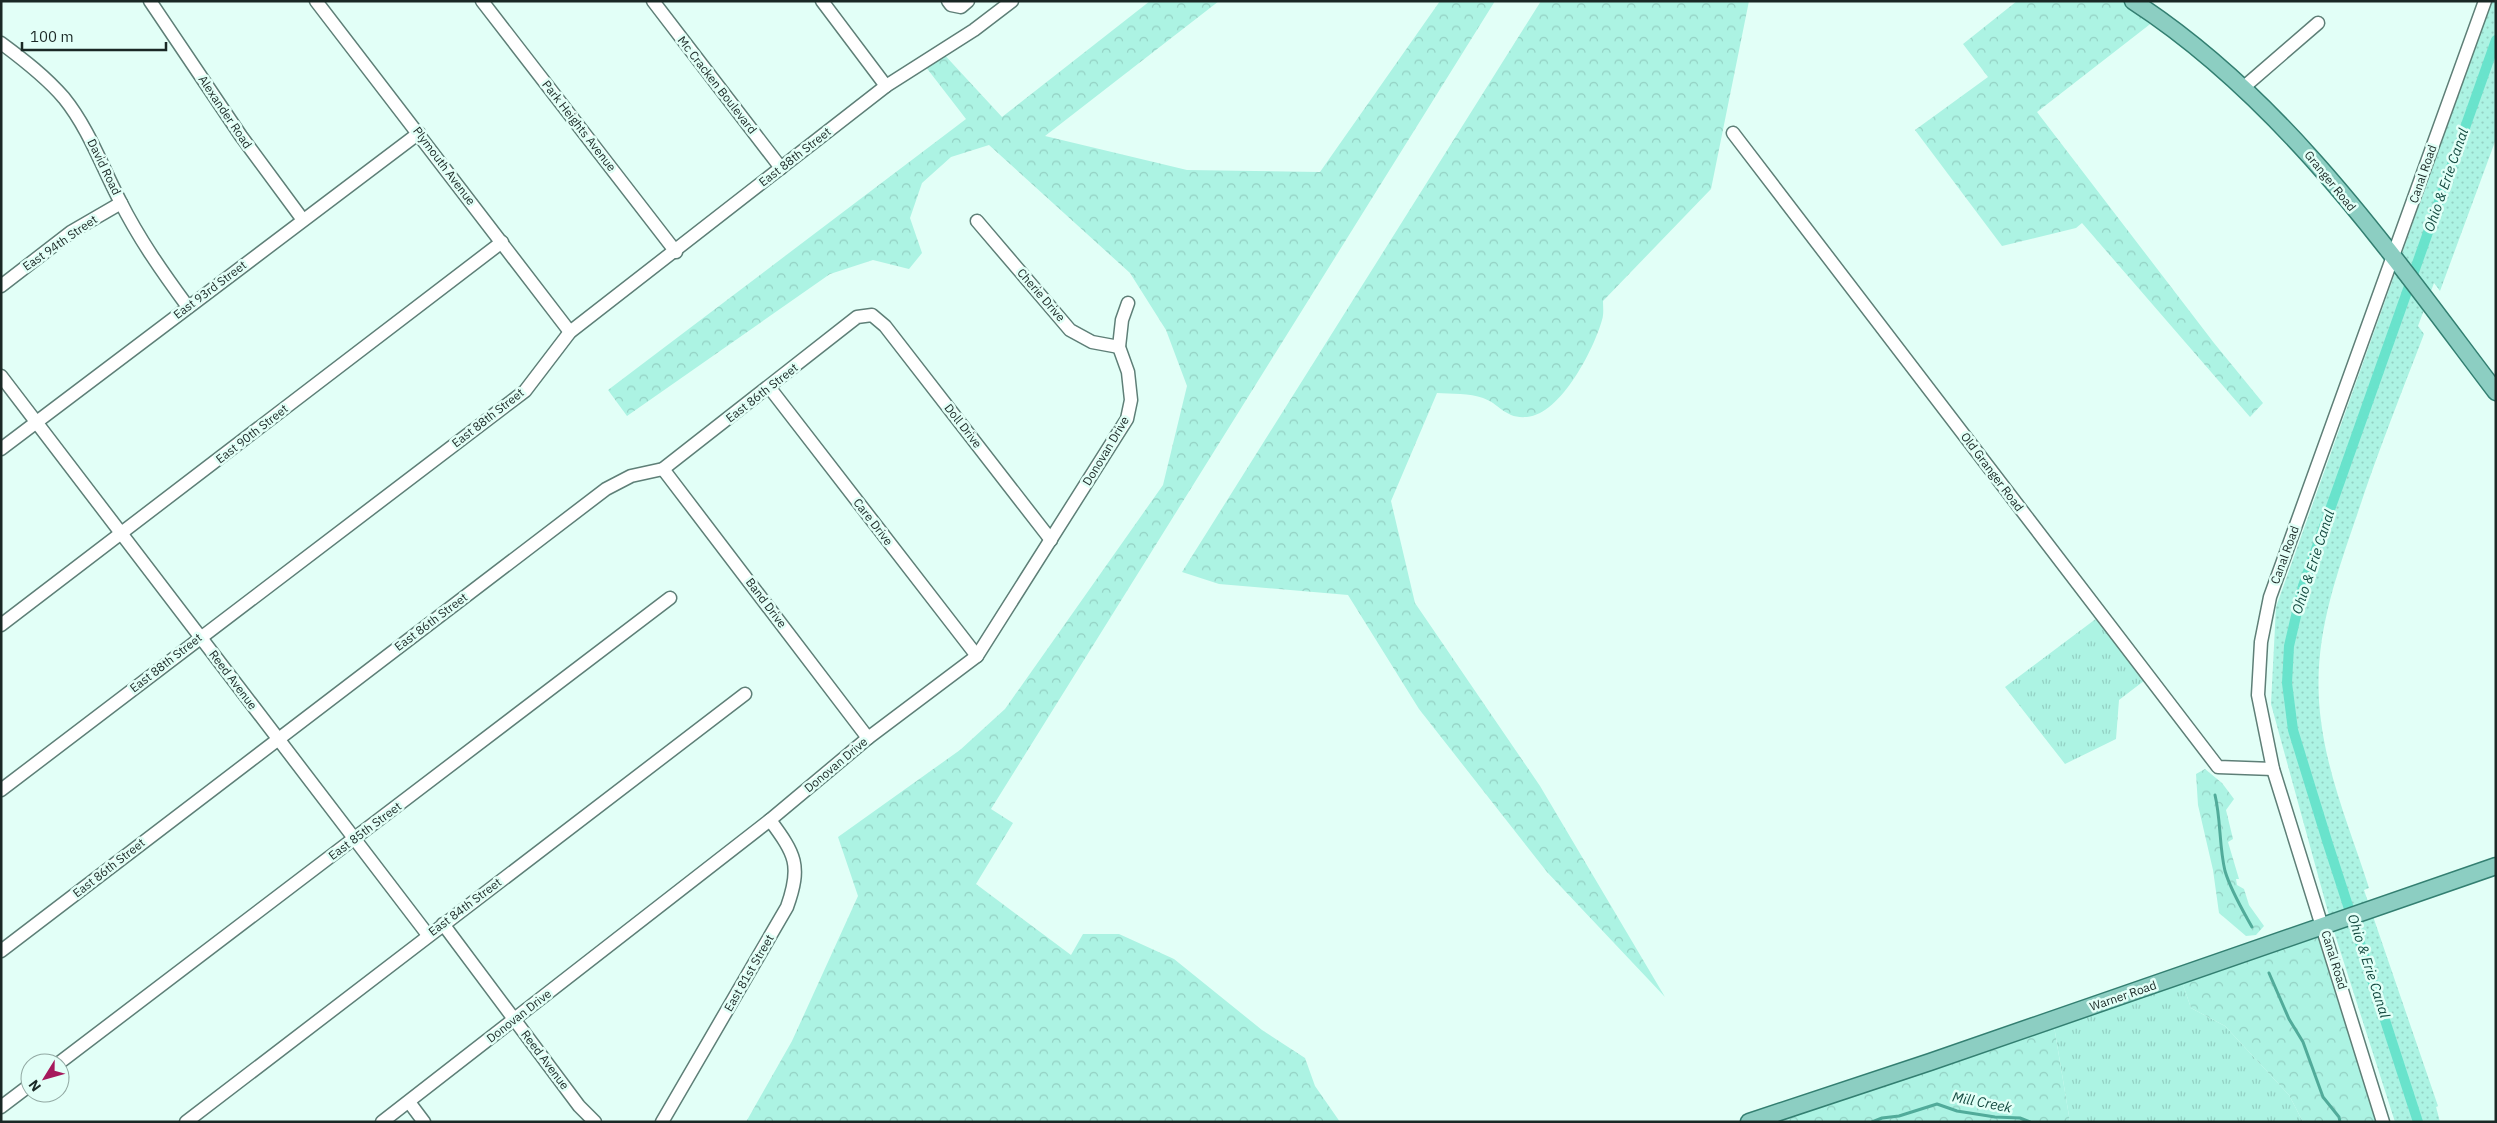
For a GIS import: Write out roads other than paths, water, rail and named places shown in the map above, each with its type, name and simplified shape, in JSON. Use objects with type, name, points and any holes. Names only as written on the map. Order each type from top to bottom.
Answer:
[{"type":"main road","name":"Granger Road","points":[[2133,1],[2158,18],[2244,87],[2305,149],[2393,258],[2496,392]]},
{"type":"main road","name":"Warner Road","points":[[1749,1122],[1828,1097],[2496,866]]},
{"type":"street","name":"Alexander Road","points":[[150,1],[241,136],[303,220]]},
{"type":"street","name":"Plymouth Avenue","points":[[316,1],[570,332]]},
{"type":"street","name":"Park Heights Avenue","points":[[482,1],[676,252]]},
{"type":"street","name":"Mc Cracken Boulevard","points":[[653,1],[781,168]]},
{"type":"street","points":[[822,1],[886,86]]},
{"type":"street","points":[[948,1],[951,5],[960,7],[968,1]]},
{"type":"street","name":"East 88th Street","points":[[1,790],[525,391],[570,332],[676,252],[886,86],[974,30],[1012,1]]},
{"type":"street","name":"Canal Road","points":[[2384,1122],[2328,925],[2273,770],[2258,695],[2261,642],[2270,597],[2484,1]]},
{"type":"street","points":[[2244,87],[2318,23]]},
{"type":"street","name":"David Road","points":[[1,43],[41,74],[65,100],[88,135],[121,203],[153,258],[188,307]]},
{"type":"street","name":"Old Granger Road","points":[[1733,133],[2218,767],[2273,770]]},
{"type":"street","name":"East 93rd Street","points":[[1,448],[419,134]]},
{"type":"street","name":"East 94th Street","points":[[1,286],[71,232],[121,203]]},
{"type":"street","name":"Cherie Drive","points":[[977,221],[1070,330],[1092,342],[1119,347]]},
{"type":"street","name":"East 90th Street","points":[[1,625],[502,242]]},
{"type":"street","name":"Donovan Drive","points":[[382,1122],[770,820],[868,738],[977,656],[1127,419],[1131,400],[1128,372],[1119,347],[1122,320],[1128,303]]},
{"type":"street","name":"East 86th Street","points":[[1,951],[606,489],[631,476],[663,469],[857,318],[872,315]]},
{"type":"street","name":"Doll Drive","points":[[872,315],[885,326],[1051,540]]},
{"type":"street","name":"Reed Avenue","points":[[1,376],[428,935]]},
{"type":"street","name":"Care Drive","points":[[769,387],[977,656]]},
{"type":"street","name":"Band Drive","points":[[663,469],[868,738]]},
{"type":"street","name":"East 85th Street","points":[[70,1055],[670,598]]},
{"type":"street","name":"East 84th Street","points":[[186,1122],[442,924],[745,694]]},
{"type":"street","name":"East 81st Street","points":[[662,1122],[788,907],[795,886],[796,867],[789,846],[770,820]]},
{"type":"street","name":"Reed Avenue","points":[[442,924],[579,1106],[595,1122]]},
{"type":"street","points":[[1,1107],[20,1093]]},
{"type":"street","points":[[409,1102],[424,1122]]},
{"type":"waterway","name":"Ohio & Erie Canal","points":[[2418,1122],[2293,730],[2287,683],[2289,646],[2303,586],[2496,40]]},
{"type":"waterway","points":[[2215,795],[2225,871],[2252,927]]},
{"type":"waterway","points":[[2269,973],[2289,1019],[2303,1042],[2323,1097],[2339,1117],[2340,1122]]},
{"type":"waterway","name":"Mill Creek","points":[[1872,1122],[1937,1104],[1957,1111],[1995,1117],[2020,1118],[2030,1122]]}]
